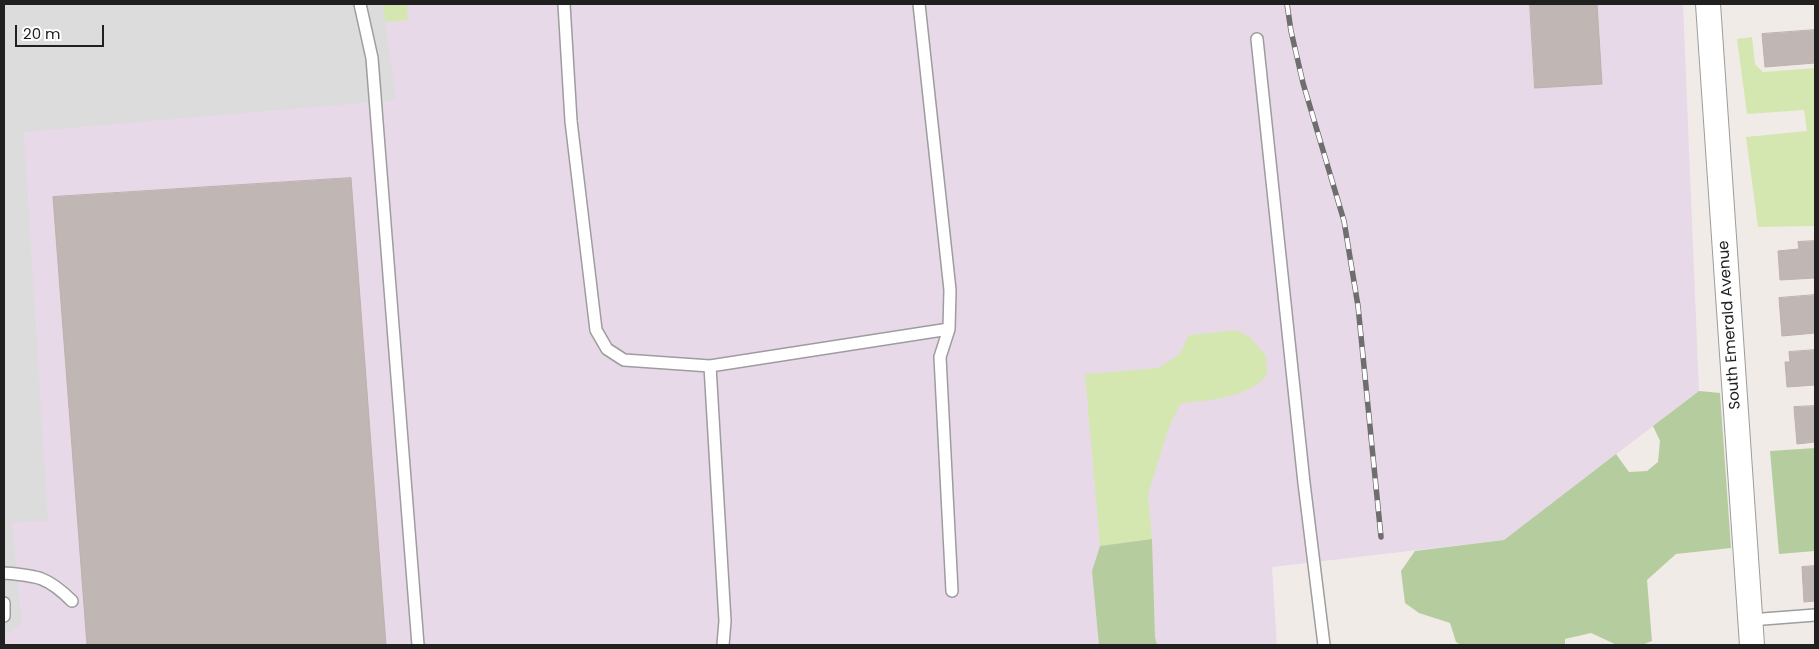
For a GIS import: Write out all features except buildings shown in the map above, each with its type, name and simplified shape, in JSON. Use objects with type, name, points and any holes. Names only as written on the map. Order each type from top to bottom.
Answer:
[{"type":"street","name":"South Emerald Avenue","points":[[1708,4],[1752,645]]},
{"type":"lane","points":[[360,4],[372,58],[418,645]]},
{"type":"lane","points":[[564,4],[571,121],[596,330],[607,349],[624,360],[710,366],[949,329]]},
{"type":"lane","points":[[919,4],[950,290],[949,329],[940,357],[952,591]]},
{"type":"lane","points":[[1257,39],[1304,483],[1324,645]]},
{"type":"lane","points":[[710,366],[725,621],[723,645]]},
{"type":"lane","points":[[4,573],[37,576],[57,586],[72,601]]},
{"type":"lane","points":[[4,604],[4,616]]},
{"type":"lane","points":[[1750,620],[1815,615]]},
{"type":"shaded area","points":[[4,4],[1683,4],[1699,391],[1504,540],[1272,567],[1277,645],[4,645]]},
{"type":"shaded area","points":[[4,4],[383,4],[396,100],[24,132],[48,521],[12,522],[22,624],[4,635]]},
{"type":"green space","points":[[383,4],[407,4],[408,20],[385,22]]},
{"type":"green space","points":[[1752,37],[1755,64],[1763,72],[1815,68],[1815,226],[1758,227],[1746,137],[1807,131],[1804,110],[1747,114],[1737,39]]},
{"type":"green space","points":[[1236,330],[1250,337],[1266,356],[1267,375],[1249,389],[1227,397],[1180,404],[1168,430],[1148,494],[1152,539],[1100,546],[1085,374],[1158,368],[1179,355],[1189,335]]},
{"type":"green space","points":[[1699,391],[1720,393],[1731,548],[1676,554],[1647,580],[1652,641],[1642,645],[1617,645],[1591,633],[1565,639],[1565,645],[1461,645],[1456,642],[1450,623],[1419,613],[1405,603],[1401,571],[1415,551],[1504,540],[1616,454],[1629,472],[1647,471],[1658,462],[1660,441],[1653,426]]},
{"type":"green space","points":[[1815,448],[1815,551],[1779,554],[1770,451]]},
{"type":"green space","points":[[1152,539],[1155,637],[1157,645],[1099,645],[1092,571],[1100,546]]},
{"type":"railway","points":[[1287,4],[1303,83],[1344,221],[1358,306],[1381,537]]}]
